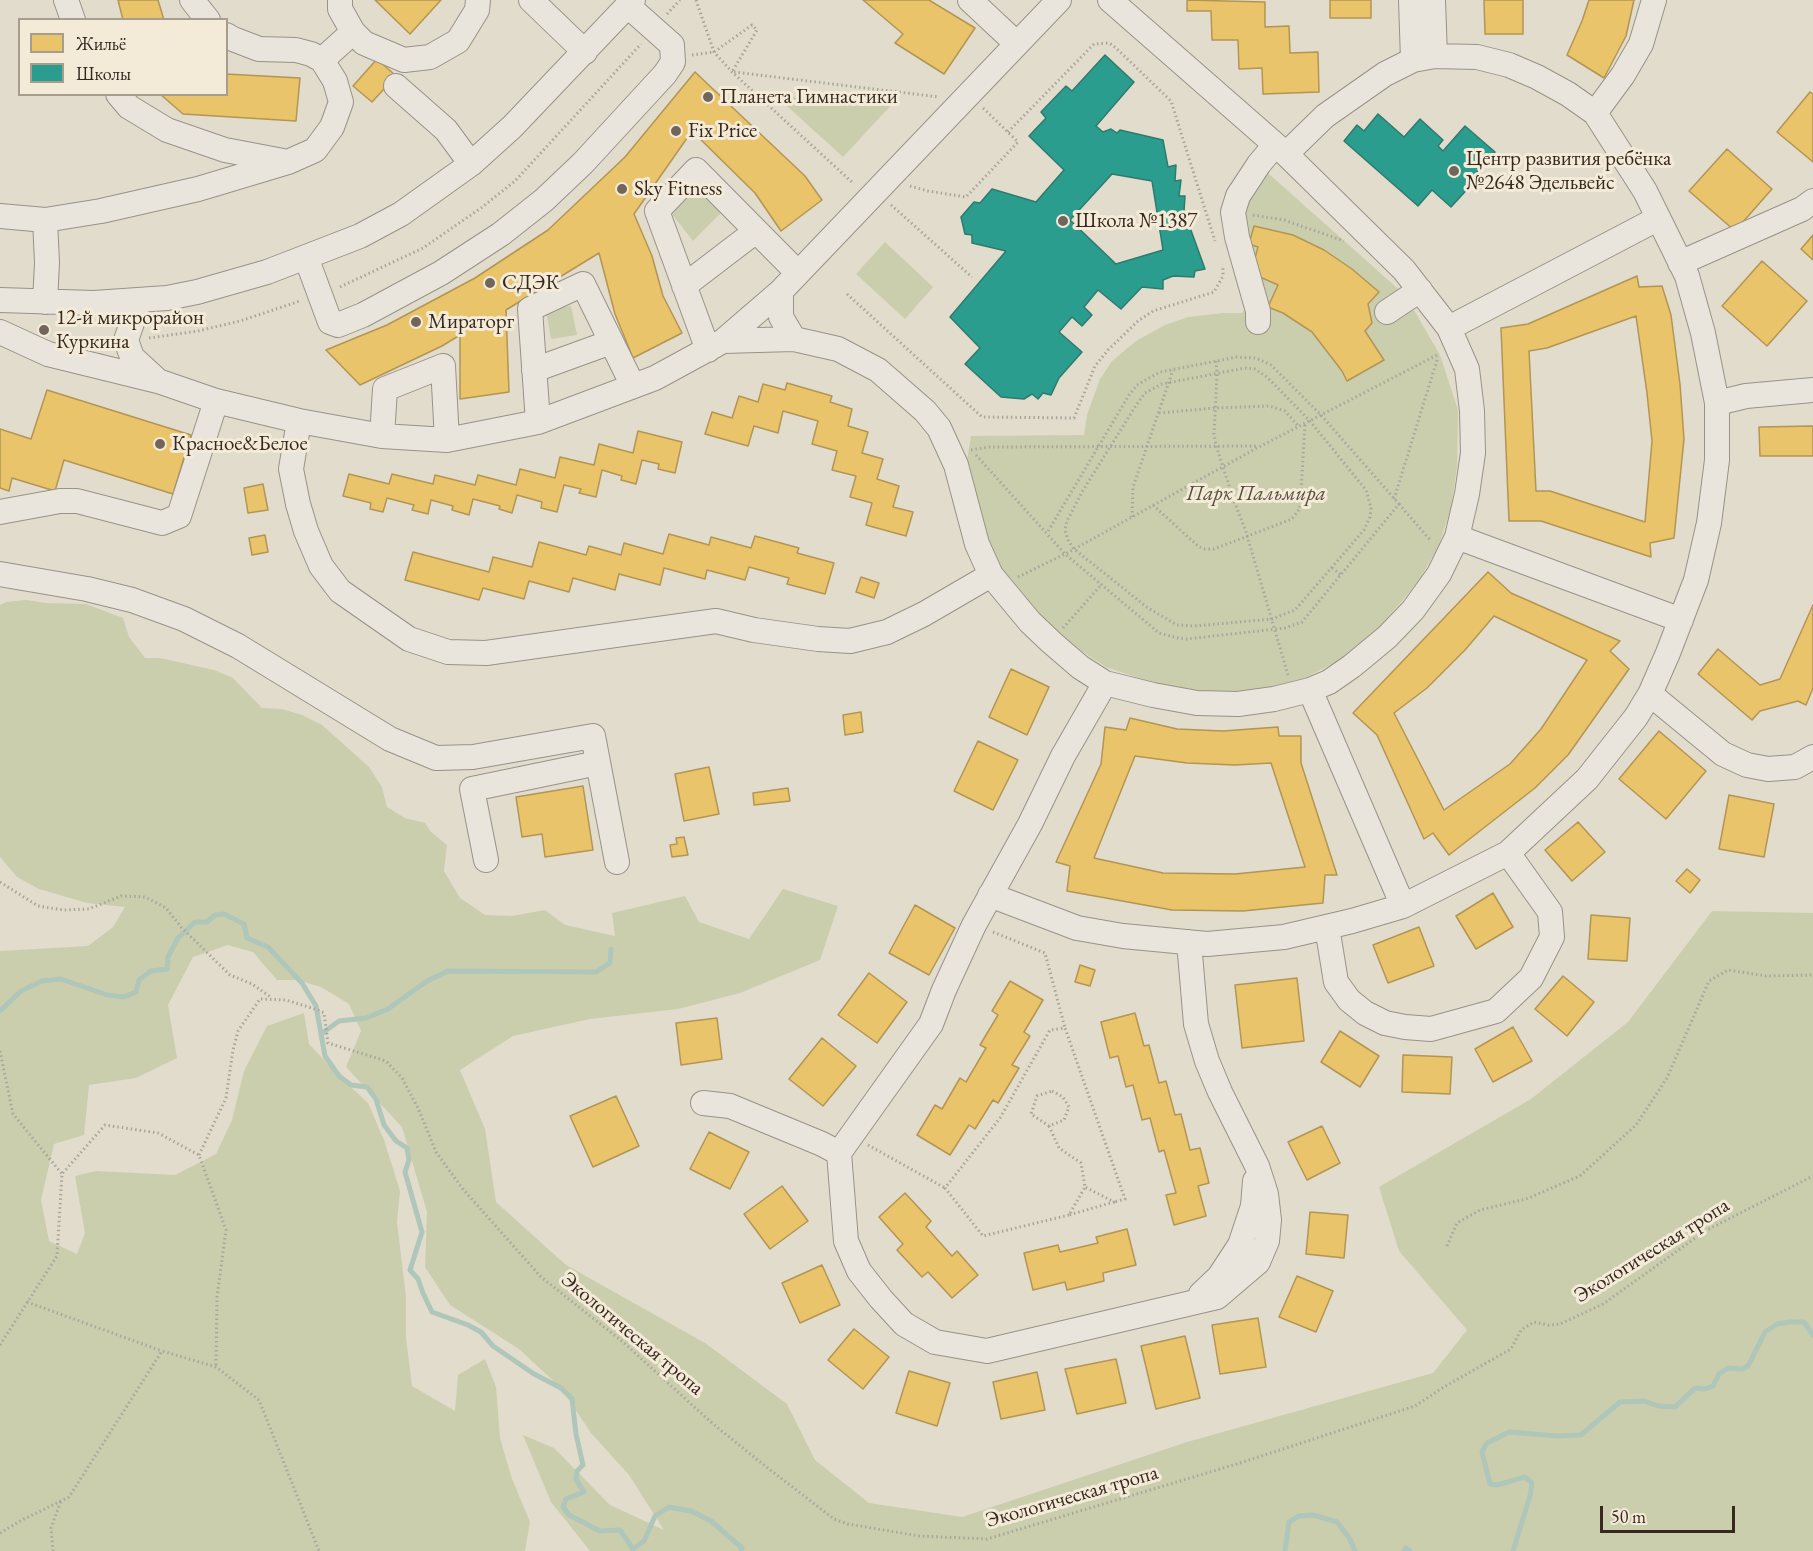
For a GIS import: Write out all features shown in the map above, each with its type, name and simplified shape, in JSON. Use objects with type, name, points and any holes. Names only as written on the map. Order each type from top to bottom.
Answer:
[{"type":"street","points":[[66,0],[72,18]]},
{"type":"street","points":[[192,0],[206,18]]},
{"type":"street","points":[[339,0],[340,9],[352,32],[364,42],[404,60],[430,57],[458,41],[477,10],[478,0]]},
{"type":"street","points":[[531,0],[585,52]]},
{"type":"street","points":[[971,0],[1017,44]]},
{"type":"street","points":[[0,332],[48,354],[158,381],[216,401],[299,421],[382,436],[447,440],[537,422],[655,378],[716,345],[781,291],[1059,0]]},
{"type":"street","points":[[716,345],[794,339],[838,349],[878,370],[925,411],[961,452],[977,543],[995,580],[1050,642],[1104,683],[1197,703],[1238,704],[1302,692],[1329,682],[1387,637],[1413,610],[1439,574],[1452,548],[1467,494],[1473,453],[1472,411],[1467,369],[1448,342],[1420,290],[1404,270],[1281,150],[1110,0]]},
{"type":"street","points":[[1411,0],[1424,58]]},
{"type":"street","points":[[1424,58],[1433,0]]},
{"type":"street","points":[[1595,113],[1623,75],[1641,44],[1654,0]]},
{"type":"street","points":[[0,300],[94,303],[167,298],[267,272],[360,236],[400,214],[471,164],[512,127],[631,3],[672,45],[673,62],[665,74],[583,163],[544,200],[501,234],[441,273],[363,315],[338,325],[330,322],[306,257]]},
{"type":"street","points":[[322,60],[352,32]]},
{"type":"street","points":[[0,216],[45,220],[101,211],[198,189],[288,162],[315,150],[332,127],[341,102],[335,81],[322,60],[296,50],[259,49],[228,36]]},
{"type":"street","points":[[990,895],[1077,928],[1123,936],[1207,944],[1284,937],[1403,906],[1508,853],[1587,779],[1636,717],[1650,694],[1696,580],[1708,523],[1717,460],[1717,403],[1703,333],[1687,276],[1645,191],[1595,113],[1537,77],[1509,65],[1477,57],[1424,58],[1385,74],[1259,165],[1238,196],[1233,212],[1237,237],[1258,311],[1258,322]]},
{"type":"street","points":[[396,86],[446,130],[471,164]]},
{"type":"street","points":[[120,96],[129,107],[167,130],[225,150],[288,162]]},
{"type":"street","points":[[716,345],[684,286],[657,211],[696,170],[798,273]]},
{"type":"street","points":[[1680,263],[1809,206]]},
{"type":"street","points":[[1448,342],[1657,219]]},
{"type":"street","points":[[45,220],[47,263],[45,302]]},
{"type":"street","points":[[684,286],[756,231]]},
{"type":"street","points":[[537,422],[530,309],[583,284],[633,386]]},
{"type":"street","points":[[1387,312],[1420,290]]},
{"type":"street","points":[[781,291],[781,317],[794,339]]},
{"type":"street","points":[[140,300],[126,339],[132,357],[158,381]]},
{"type":"street","points":[[534,370],[611,342]]},
{"type":"street","points":[[382,436],[385,389],[443,366],[447,440]]},
{"type":"street","points":[[1717,403],[1746,396],[1813,390]]},
{"type":"street","points":[[0,513],[60,501],[77,501],[162,524],[179,516],[216,401]]},
{"type":"street","points":[[299,421],[291,469],[306,531],[321,566],[340,591],[409,639],[448,652],[486,653],[716,621],[754,630],[850,641],[887,632],[995,580]]},
{"type":"street","points":[[1452,548],[1681,620]]},
{"type":"street","points":[[0,574],[132,600],[184,620],[238,646],[390,739],[436,758],[472,757],[593,736],[617,862]]},
{"type":"street","points":[[1104,683],[974,925],[944,990],[932,1024],[846,1144],[846,1241],[860,1271],[904,1324],[935,1342],[987,1351],[1217,1297],[1258,1262],[1267,1241],[1269,1220],[1266,1194],[1257,1166],[1207,1061],[1196,1024],[1189,942]]},
{"type":"street","points":[[1302,692],[1403,906]]},
{"type":"street","points":[[1650,694],[1723,754],[1747,765],[1768,769],[1795,767],[1813,757]]},
{"type":"street","points":[[486,860],[472,789],[598,763]]},
{"type":"street","points":[[1327,927],[1336,982],[1349,1000],[1365,1013],[1385,1023],[1431,1029],[1496,1011],[1531,978],[1552,937],[1550,912],[1508,853]]},
{"type":"street","points":[[703,1102],[730,1106],[822,1144],[846,1144]]},
{"type":"path","points":[[696,0],[714,52],[732,72],[878,190],[972,277]]},
{"type":"path","points":[[714,52],[752,25],[757,30],[732,72]]},
{"type":"path","points":[[1008,132],[1094,44],[1110,44],[1171,101],[1215,243]]},
{"type":"path","points":[[732,72],[966,97],[1018,142],[966,197],[928,191],[878,190]]},
{"type":"path","points":[[1233,212],[1284,220],[1346,242]]},
{"type":"path","points":[[847,294],[982,417],[1074,418],[1095,366],[1108,350],[1138,321],[1153,311],[1214,292],[1223,276],[1222,265]]},
{"type":"path","points":[[995,580],[1065,554],[1260,446],[1305,424],[1448,342]]},
{"type":"path","points":[[1394,499],[1448,342]]},
{"type":"path","points":[[1047,533],[1137,385],[1150,376],[1237,357],[1263,360],[1271,365],[1321,415],[1394,499],[1452,548]]},
{"type":"path","points":[[1216,361],[1214,435],[1216,445],[1248,537],[1275,629],[1302,692]]},
{"type":"path","points":[[1245,368],[1261,372],[1310,421],[1366,490],[1371,508],[1364,530],[1299,607],[1285,615],[1272,619],[1195,626],[1177,625],[1148,608],[1074,549],[1068,540],[1065,530],[1067,521],[1082,492],[1128,418],[1145,393],[1168,382],[1245,368]]},
{"type":"path","points":[[1132,517],[1133,487],[1173,370]]},
{"type":"path","points":[[1158,413],[1269,406],[1284,411],[1299,426]]},
{"type":"path","points":[[1119,412],[1128,418]]},
{"type":"path","points":[[1153,505],[1199,547],[1205,549],[1214,549],[1293,519],[1300,508],[1305,424]]},
{"type":"path","points":[[961,452],[988,447],[1260,446]]},
{"type":"path","points":[[961,452],[1047,533],[1065,554],[1159,633],[1187,639],[1275,629],[1295,626],[1302,622],[1399,504]]},
{"type":"path","points":[[1332,568],[1341,575]]},
{"type":"path","points":[[1050,642],[1102,584]]},
{"type":"path","points":[[0,882],[38,906],[63,910],[89,909],[121,896],[145,897],[166,908],[181,927],[230,975],[252,984],[274,999]]},
{"type":"path","points":[[846,1144],[945,1188],[983,1236],[1125,1199],[1065,1028],[1045,953],[974,925]]},
{"type":"path","points":[[1447,1246],[1457,1223],[1480,1210],[1526,1199],[1580,1176],[1636,1125],[1667,1078],[1709,981],[1728,970],[1766,976],[1813,975]]},
{"type":"path","points":[[200,1155],[226,1098],[232,1050],[238,1031],[260,999],[274,999]]},
{"type":"path","name":"Экологическая тропа","points":[[274,999],[286,1000],[324,1013],[328,1043],[386,1061],[402,1078],[418,1108],[436,1152],[462,1188],[541,1277],[623,1342],[722,1431],[834,1519],[848,1524],[919,1536],[987,1539],[1239,1463],[1415,1406],[1511,1349],[1521,1329],[1534,1322],[1548,1325],[1560,1324],[1603,1304],[1705,1231],[1813,1176]]},
{"type":"path","points":[[945,1188],[1000,1118],[1050,1030],[1065,1028]]},
{"type":"path","points":[[0,1052],[13,1114],[62,1174]]},
{"type":"path","points":[[1048,1126],[1064,1120],[1069,1107],[1063,1097],[1052,1091],[1036,1096],[1031,1114],[1048,1126],[1059,1148],[1081,1163],[1085,1187],[1069,1215]]},
{"type":"path","points":[[0,1345],[57,1256],[62,1174],[105,1125],[158,1133],[200,1155],[226,1230],[217,1297],[216,1367]]},
{"type":"path","points":[[1085,1187],[1114,1202]]},
{"type":"path","points":[[27,1302],[162,1351],[216,1367],[259,1400],[319,1551]]},
{"type":"path","points":[[0,1533],[69,1497],[162,1351]]},
{"type":"path","points":[[53,1551],[51,1528],[62,1500]]},
{"type":"green space","points":[[777,97],[896,100],[843,157]]},
{"type":"green space","name":"Парк Пальмира","points":[[1251,158],[1405,295],[1440,355],[1458,410],[1457,467],[1451,508],[1439,545],[1419,581],[1376,631],[1340,660],[1293,684],[1238,693],[1208,692],[1150,682],[1106,667],[1072,645],[1045,620],[1027,603],[991,552],[966,466],[971,436],[1084,435],[1087,415],[1100,379],[1112,361],[1136,341],[1165,325],[1188,317],[1242,313],[1248,305],[1223,208]]},
{"type":"green space","points":[[695,184],[721,213],[693,241],[668,209]]},
{"type":"green space","points":[[885,242],[933,287],[905,319],[856,274]]},
{"type":"green space","points":[[571,306],[577,335],[551,339],[546,310]]},
{"type":"green space","points":[[26,600],[86,604],[123,618],[129,637],[145,658],[160,658],[214,670],[233,678],[262,708],[282,709],[302,715],[322,725],[369,767],[382,787],[387,807],[405,818],[425,823],[431,832],[447,845],[444,871],[460,898],[485,915],[512,916],[545,910],[565,925],[615,936],[612,913],[685,896],[699,922],[749,939],[783,889],[838,906],[820,960],[740,993],[678,1009],[590,1019],[513,1036],[460,1070],[485,1129],[496,1202],[566,1265],[705,1343],[787,1404],[815,1460],[869,1503],[962,1517],[1187,1442],[1433,1373],[1467,1330],[1399,1251],[1379,1187],[1531,1099],[1628,1022],[1712,911],[1813,913],[1813,1551],[590,1551],[551,1502],[523,1435],[554,1448],[610,1505],[664,1530],[629,1475],[591,1433],[561,1388],[519,1349],[450,1305],[425,1267],[427,1212],[402,1127],[346,1067],[361,1031],[349,1004],[321,987],[298,980],[277,980],[253,952],[228,945],[193,957],[168,1005],[177,1058],[136,1078],[89,1085],[84,1135],[54,1144],[41,1200],[49,1241],[77,1254],[85,1233],[75,1176],[96,1171],[175,1175],[216,1154],[232,1120],[244,1071],[267,1026],[304,1013],[309,1044],[368,1103],[384,1140],[400,1191],[397,1222],[406,1297],[406,1338],[412,1386],[455,1411],[458,1375],[485,1359],[496,1387],[500,1438],[512,1479],[530,1522],[525,1551],[0,1551],[0,951],[88,946],[113,927],[125,907],[87,903],[39,889],[17,877],[0,857],[0,605],[6,602]]},
{"type":"building: Жильё","points":[[118,0],[158,0],[163,18],[122,18]]},
{"type":"building: Жильё","points":[[375,0],[441,0],[410,34]]},
{"type":"building: Жильё","points":[[863,0],[929,0],[975,28],[944,74],[895,43],[903,34]]},
{"type":"building: Жильё","points":[[1187,0],[1265,2],[1265,27],[1289,26],[1290,53],[1318,52],[1319,92],[1263,94],[1262,68],[1239,69],[1238,40],[1212,40],[1211,11],[1187,11]]},
{"type":"building: Жильё","points":[[1330,0],[1371,0],[1371,18],[1330,18]]},
{"type":"building: Жильё","points":[[1484,0],[1523,0],[1523,34],[1485,34]]},
{"type":"building: Жильё","points":[[1589,0],[1634,0],[1626,36],[1604,78],[1567,55]]},
{"type":"building: Жильё","points":[[377,59],[396,76],[372,102],[353,86]]},
{"type":"building: Жильё","points":[[695,72],[805,176],[822,200],[781,231],[755,193],[692,131],[634,214],[652,256],[663,296],[682,333],[633,358],[615,314],[599,253],[506,310],[509,392],[460,399],[460,335],[360,385],[326,350],[387,325],[475,278],[548,230],[625,157]]},
{"type":"building: Жильё","points":[[228,74],[300,78],[296,121],[183,114],[162,96],[228,96]]},
{"type":"building: Жильё","points":[[1810,92],[1813,94],[1813,162],[1777,132]]},
{"type":"building: Жильё","points":[[1727,149],[1772,189],[1735,231],[1689,191]]},
{"type":"building: Жильё","points":[[1254,226],[1293,235],[1324,250],[1352,269],[1379,292],[1368,304],[1372,323],[1365,331],[1384,360],[1347,381],[1312,332],[1283,313],[1268,307],[1278,285],[1251,273],[1258,247],[1249,244]]},
{"type":"building: Жильё","points":[[1813,235],[1813,260],[1801,249]]},
{"type":"building: Жильё","points":[[1762,261],[1807,301],[1767,346],[1722,306]]},
{"type":"building: Жильё","points":[[1637,276],[1639,287],[1662,286],[1671,315],[1684,439],[1674,538],[1650,543],[1651,557],[1541,521],[1509,521],[1501,328],[1528,324]],"holes":[[[1636,316],[1652,441],[1645,522],[1550,491],[1536,491],[1529,351],[1547,348]]]},
{"type":"building: Жильё","points":[[787,383],[832,396],[830,402],[852,409],[848,426],[868,432],[862,453],[883,459],[877,479],[899,486],[893,507],[913,512],[906,536],[866,525],[872,503],[850,497],[856,476],[832,470],[837,451],[812,444],[818,421],[783,411],[778,433],[754,426],[748,446],[705,434],[712,412],[732,418],[739,396],[758,402],[763,384],[785,390]]},
{"type":"building: Жильё","points":[[47,390],[191,435],[173,494],[64,460],[55,491],[12,478],[9,491],[0,488],[0,429],[31,439]]},
{"type":"building: Жильё","points":[[1813,426],[1813,456],[1760,456],[1759,427]]},
{"type":"building: Жильё","points":[[638,431],[682,442],[675,473],[658,469],[659,464],[642,460],[636,484],[621,480],[622,476],[602,470],[596,497],[579,493],[581,489],[564,485],[557,512],[541,508],[542,502],[517,495],[512,513],[499,509],[500,506],[473,499],[469,515],[452,510],[453,506],[431,500],[428,514],[412,510],[414,505],[387,498],[383,512],[370,509],[371,503],[343,496],[349,474],[389,484],[392,474],[433,484],[435,475],[475,485],[478,475],[516,485],[520,469],[555,478],[560,457],[594,465],[599,444],[633,453]]},
{"type":"building: Жильё","points":[[263,484],[268,510],[248,513],[244,488]]},
{"type":"building: Жильё","points":[[669,534],[709,545],[711,537],[751,548],[755,536],[799,548],[797,553],[834,563],[825,594],[787,584],[789,578],[749,567],[745,580],[707,570],[705,579],[664,568],[660,585],[619,574],[615,590],[573,578],[569,592],[529,581],[524,599],[483,588],[479,600],[405,580],[413,552],[489,572],[493,557],[532,567],[539,542],[586,555],[589,546],[621,555],[624,543],[663,554]]},
{"type":"building: Жильё","points":[[265,535],[268,552],[252,555],[249,538]]},
{"type":"building: Жильё","points":[[1488,572],[1511,593],[1620,641],[1610,651],[1629,669],[1568,755],[1535,788],[1449,855],[1433,833],[1424,839],[1377,735],[1353,713]],"holes":[[[1494,616],[1587,660],[1541,729],[1510,764],[1444,810],[1394,713],[1427,688],[1465,650]]]},
{"type":"building: Жильё","points":[[861,577],[879,583],[874,598],[856,592]]},
{"type":"building: Жильё","points":[[1813,605],[1813,688],[1806,705],[1798,701],[1760,711],[1752,720],[1698,674],[1718,649],[1760,685],[1780,679]]},
{"type":"building: Жильё","points":[[1011,669],[1049,687],[1027,735],[989,717]]},
{"type":"building: Жильё","points":[[861,712],[863,732],[845,735],[843,715]]},
{"type":"building: Жильё","points":[[1130,718],[1177,729],[1223,731],[1278,727],[1279,736],[1301,736],[1301,763],[1337,875],[1325,875],[1323,903],[1243,911],[1172,910],[1067,891],[1070,866],[1056,862],[1101,764],[1105,727],[1126,730]],"holes":[[[1135,756],[1187,763],[1235,765],[1271,763],[1305,867],[1235,874],[1163,873],[1094,858]]]},
{"type":"building: Жильё","points":[[1659,731],[1706,771],[1666,819],[1619,779]]},
{"type":"building: Жильё","points":[[978,741],[1018,760],[993,810],[954,791]]},
{"type":"building: Жильё","points":[[709,767],[719,814],[684,821],[675,774]]},
{"type":"building: Жильё","points":[[583,786],[593,850],[545,857],[542,834],[522,837],[516,797]]},
{"type":"building: Жильё","points":[[788,788],[790,801],[754,805],[753,793]]},
{"type":"building: Жильё","points":[[1729,795],[1774,804],[1764,857],[1719,849]]},
{"type":"building: Жильё","points":[[1578,822],[1605,852],[1572,881],[1545,850]]},
{"type":"building: Жильё","points":[[684,837],[688,855],[672,857],[670,845],[677,844],[676,838]]},
{"type":"building: Жильё","points":[[1687,869],[1700,880],[1690,893],[1676,881]]},
{"type":"building: Жильё","points":[[1493,893],[1513,927],[1476,949],[1456,916]]},
{"type":"building: Жильё","points":[[915,905],[955,928],[929,975],[889,953]]},
{"type":"building: Жильё","points":[[1591,915],[1630,918],[1627,961],[1588,959]]},
{"type":"building: Жильё","points":[[1419,927],[1434,966],[1388,983],[1373,945]]},
{"type":"building: Жильё","points":[[1080,965],[1095,970],[1090,986],[1075,982]]},
{"type":"building: Жильё","points":[[869,973],[907,1002],[877,1043],[838,1015]]},
{"type":"building: Жильё","points":[[1563,976],[1594,1002],[1567,1036],[1535,1009]]},
{"type":"building: Жильё","points":[[1297,978],[1304,1041],[1242,1048],[1235,985]]},
{"type":"building: Жильё","points":[[1010,981],[1043,1000],[1024,1032],[1030,1036],[1012,1065],[1019,1068],[998,1103],[993,1100],[975,1129],[969,1125],[950,1155],[917,1135],[935,1105],[942,1109],[960,1078],[966,1082],[986,1048],[980,1045],[998,1015],[992,1011]]},
{"type":"building: Жильё","points":[[1135,1013],[1144,1046],[1149,1045],[1159,1083],[1166,1081],[1175,1115],[1181,1114],[1190,1150],[1200,1148],[1209,1183],[1198,1186],[1206,1216],[1174,1225],[1166,1195],[1176,1193],[1164,1150],[1159,1152],[1150,1118],[1142,1120],[1133,1085],[1126,1087],[1118,1056],[1110,1058],[1101,1022]]},
{"type":"building: Жильё","points":[[717,1018],[722,1059],[681,1065],[676,1023]]},
{"type":"building: Жильё","points":[[1513,1027],[1532,1061],[1493,1082],[1475,1049]]},
{"type":"building: Жильё","points":[[1340,1031],[1379,1056],[1360,1087],[1321,1062]]},
{"type":"building: Жильё","points":[[822,1038],[856,1066],[823,1106],[789,1079]]},
{"type":"building: Жильё","points":[[1403,1055],[1452,1057],[1450,1094],[1402,1092]]},
{"type":"building: Жильё","points":[[616,1096],[639,1146],[593,1167],[570,1116]]},
{"type":"building: Жильё","points":[[1322,1126],[1340,1163],[1307,1180],[1288,1142]]},
{"type":"building: Жильё","points":[[709,1132],[749,1152],[730,1189],[690,1169]]},
{"type":"building: Жильё","points":[[782,1186],[808,1221],[770,1249],[744,1214]]},
{"type":"building: Жильё","points":[[905,1193],[931,1221],[926,1227],[952,1256],[957,1251],[978,1275],[952,1298],[928,1272],[922,1277],[897,1250],[903,1244],[879,1217]]},
{"type":"building: Жильё","points":[[1310,1212],[1348,1215],[1344,1258],[1306,1254]]},
{"type":"building: Жильё","points":[[1127,1229],[1136,1265],[1103,1273],[1104,1281],[1067,1290],[1065,1282],[1033,1290],[1024,1253],[1058,1245],[1060,1252],[1098,1243],[1096,1237]]},
{"type":"building: Жильё","points":[[822,1265],[840,1305],[800,1323],[782,1283]]},
{"type":"building: Жильё","points":[[1297,1276],[1333,1291],[1316,1332],[1279,1317]]},
{"type":"building: Жильё","points":[[1258,1318],[1266,1367],[1220,1374],[1212,1325]]},
{"type":"building: Жильё","points":[[854,1329],[889,1357],[863,1389],[828,1360]]},
{"type":"building: Жильё","points":[[1185,1336],[1200,1398],[1156,1409],[1141,1346]]},
{"type":"building: Жильё","points":[[1116,1359],[1126,1403],[1077,1414],[1065,1369]]},
{"type":"building: Жильё","points":[[909,1371],[950,1383],[937,1426],[896,1413]]},
{"type":"building: Жильё","points":[[1037,1372],[1045,1410],[1001,1419],[993,1382]]},
{"type":"building: Школы","points":[[1105,55],[1134,82],[1096,126],[1103,132],[1111,129],[1117,133],[1120,130],[1163,140],[1168,167],[1176,165],[1175,181],[1181,180],[1179,196],[1185,196],[1184,211],[1205,269],[1195,271],[1194,277],[1173,276],[1163,280],[1163,289],[1142,287],[1121,309],[1098,290],[1084,307],[1092,315],[1082,326],[1072,317],[1059,332],[1082,352],[1059,378],[1051,395],[1043,393],[1038,399],[1032,394],[1024,399],[1001,397],[965,364],[980,348],[950,317],[1006,251],[972,243],[972,235],[965,234],[961,217],[974,202],[980,203],[992,189],[1036,202],[1064,170],[1029,136],[1046,118],[1041,112],[1066,86],[1072,91]],"holes":[[[1112,174],[1152,181],[1163,250],[1116,264],[1070,220]]]},
{"type":"building: Школы","points":[[1378,114],[1404,137],[1420,119],[1443,140],[1438,146],[1443,151],[1465,126],[1495,152],[1470,180],[1473,183],[1451,207],[1432,190],[1418,206],[1344,141],[1357,125],[1364,131]]},
{"type":"waterway","points":[[0,1011],[21,991],[42,981],[61,979],[107,995],[124,997],[136,992],[139,980],[151,971],[167,969],[168,957],[178,938],[195,922],[207,922],[215,915],[224,914],[244,924],[247,938],[268,947],[302,983],[316,1006],[325,1056],[339,1076],[351,1085],[367,1087],[376,1099],[384,1125],[396,1141],[407,1148],[409,1160],[405,1172],[422,1232],[410,1270],[418,1279],[432,1312],[481,1332],[493,1346],[534,1374],[561,1388],[572,1399],[576,1434],[583,1465],[577,1471],[576,1480],[584,1492],[566,1499],[563,1507],[569,1515],[600,1531],[620,1530],[633,1549],[644,1541],[655,1516],[669,1507],[691,1511],[711,1521],[742,1548],[741,1551]]},
{"type":"waterway","points":[[321,1034],[339,1021],[366,1018],[388,1009],[427,981],[448,971],[596,972],[610,963],[611,949]]},
{"type":"waterway","points":[[1513,1551],[1532,1483],[1525,1477],[1497,1485],[1490,1484],[1482,1452],[1487,1443],[1509,1432],[1558,1436],[1581,1435],[1620,1402],[1644,1401],[1658,1406],[1675,1407],[1695,1388],[1705,1389],[1713,1386],[1719,1374],[1728,1368],[1742,1369],[1748,1366],[1765,1332],[1777,1324],[1804,1322],[1813,1335]]},
{"type":"waterway","points":[[1285,1551],[1289,1522],[1299,1516],[1313,1515],[1337,1522],[1350,1539],[1355,1551]]},
{"type":"waterway","points":[[1404,1551],[1406,1548],[1410,1551]]},
{"type":"place","name":"Планета Гимнастики","points":[[708,97]]},
{"type":"place","name":"Fix Price","points":[[676,131]]},
{"type":"place","name":"Центр развития ребёнка №2648 Эдельвейс","points":[[1454,171]]},
{"type":"place","name":"Sky Fitness","points":[[622,189]]},
{"type":"place","name":"Школа №1387","points":[[1063,221]]},
{"type":"place","name":"СДЭК","points":[[490,283]]},
{"type":"place","name":"Мираторг","points":[[416,322]]},
{"type":"place","name":"12-й микрорайон Куркина","points":[[44,330]]},
{"type":"place","name":"Красное&Белое","points":[[160,444]]}]
